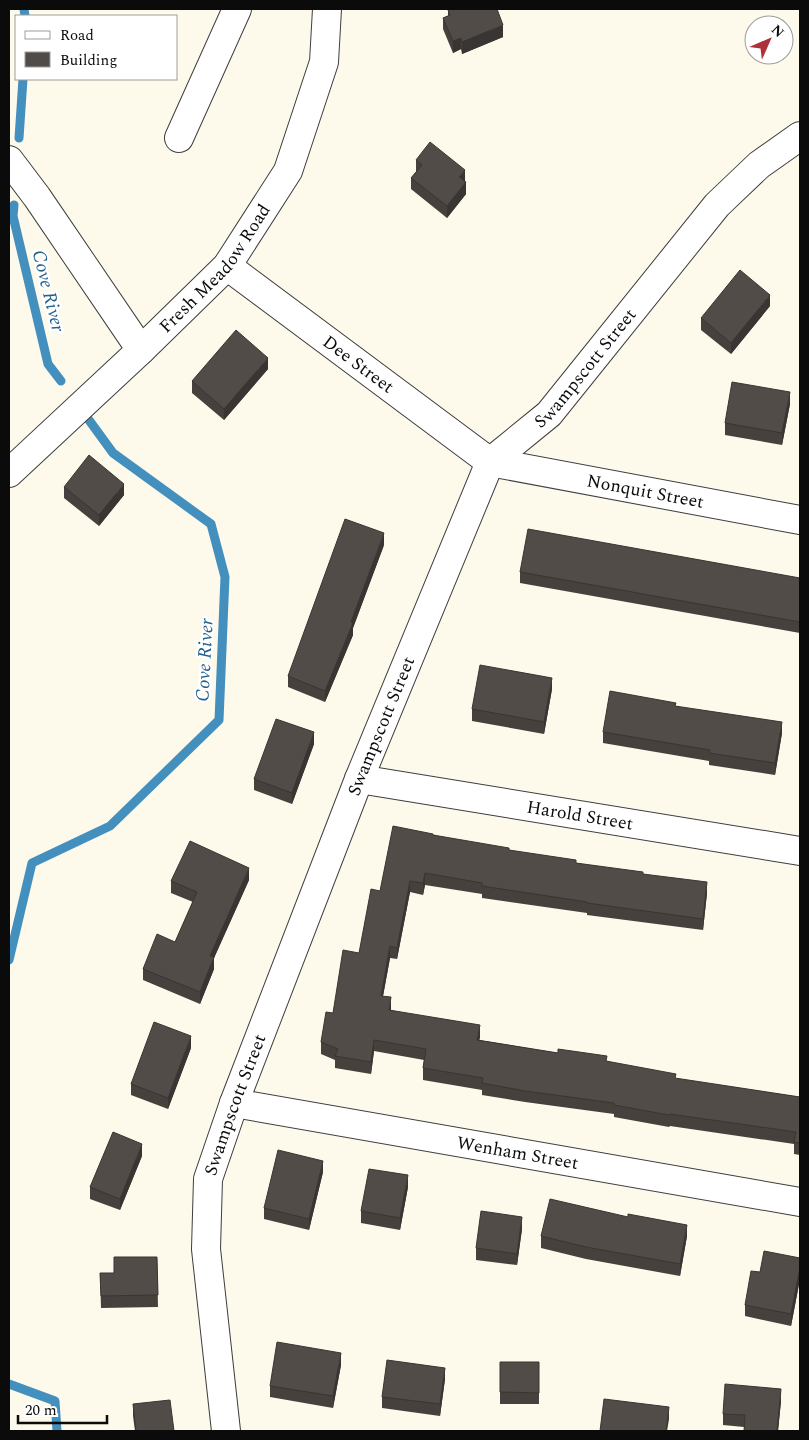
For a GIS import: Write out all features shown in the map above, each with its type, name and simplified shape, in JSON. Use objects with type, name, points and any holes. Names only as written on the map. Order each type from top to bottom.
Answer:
[{"type":"street","points":[[179,138],[237,9]]},
{"type":"street","name":"Fresh Meadow Road","points":[[9,473],[142,350],[227,266],[288,171],[324,62],[327,9]]},
{"type":"street","name":"Swampscott Street","points":[[226,1431],[206,1248],[208,1179],[234,1103],[359,778],[490,462],[549,414],[717,205],[759,165],[800,136]]},
{"type":"street","points":[[9,160],[37,197],[142,350]]},
{"type":"street","name":"Dee Street","points":[[227,266],[490,462]]},
{"type":"street","name":"Nonquit Street","points":[[490,462],[800,520]]},
{"type":"street","name":"Harold Street","points":[[359,778],[800,850]]},
{"type":"street","name":"Wenham Street","points":[[234,1103],[800,1202]]},
{"type":"building","points":[[497,9],[503,25],[462,42],[461,38],[453,41],[443,18],[450,15],[448,10]]},
{"type":"building","points":[[430,142],[465,170],[459,177],[466,182],[447,206],[411,178],[422,165],[416,160]]},
{"type":"building","points":[[740,270],[770,295],[731,343],[701,318]]},
{"type":"building","points":[[236,330],[268,358],[224,409],[192,381]]},
{"type":"building","points":[[732,382],[790,392],[782,433],[725,423]]},
{"type":"building","points":[[89,455],[124,484],[99,515],[64,487]]},
{"type":"building","points":[[345,519],[384,533],[351,622],[353,623],[325,691],[288,676]]},
{"type":"building","points":[[528,529],[800,578],[800,622],[520,572]]},
{"type":"building","points":[[480,665],[552,678],[544,722],[472,709]]},
{"type":"building","points":[[610,691],[676,703],[675,706],[782,722],[775,763],[709,753],[710,750],[603,732]]},
{"type":"building","points":[[276,719],[314,732],[292,793],[254,779]]},
{"type":"building","points":[[393,826],[509,848],[509,850],[576,860],[576,863],[707,882],[703,919],[482,886],[482,883],[425,873],[423,883],[410,881],[397,948],[390,946],[381,996],[391,997],[389,1010],[480,1025],[477,1040],[558,1053],[558,1049],[607,1056],[606,1061],[676,1074],[675,1078],[800,1097],[800,1143],[794,1142],[796,1132],[669,1115],[614,1105],[614,1103],[482,1083],[483,1078],[423,1068],[426,1049],[374,1040],[371,1062],[335,1056],[338,1049],[321,1042],[326,1012],[333,1013],[343,950],[359,953],[371,889],[380,891]]},
{"type":"building","points":[[190,841],[249,868],[210,956],[214,957],[200,992],[143,969],[157,934],[175,942],[197,892],[171,881]]},
{"type":"building","points":[[154,1022],[191,1036],[168,1098],[131,1084]]},
{"type":"building","points":[[113,1132],[142,1144],[120,1199],[90,1187]]},
{"type":"building","points":[[278,1150],[323,1161],[309,1219],[264,1208]]},
{"type":"building","points":[[369,1169],[408,1175],[400,1218],[361,1211]]},
{"type":"building","points":[[550,1199],[628,1217],[628,1214],[687,1225],[680,1264],[586,1247],[541,1236]]},
{"type":"building","points":[[481,1211],[522,1217],[517,1254],[476,1248]]},
{"type":"building","points":[[764,1251],[800,1258],[791,1314],[745,1305],[751,1271],[760,1272]]},
{"type":"building","points":[[114,1257],[157,1257],[158,1295],[101,1296],[100,1273],[114,1273]]},
{"type":"building","points":[[277,1342],[341,1353],[333,1396],[270,1386]]},
{"type":"building","points":[[387,1360],[445,1368],[440,1404],[382,1397]]},
{"type":"building","points":[[500,1362],[539,1362],[539,1393],[500,1392]]},
{"type":"building","points":[[725,1384],[781,1389],[777,1431],[744,1431],[745,1415],[723,1414]]},
{"type":"building","points":[[604,1399],[669,1407],[666,1431],[600,1431]]},
{"type":"building","points":[[170,1400],[174,1431],[136,1431],[133,1404]]},
{"type":"waterway","name":"Cove River","points":[[24,9],[25,15]]},
{"type":"waterway","name":"Cove River","points":[[19,138],[23,80]]},
{"type":"waterway","name":"Cove River","points":[[14,205],[13,216],[48,364],[61,381]]},
{"type":"waterway","name":"Cove River","points":[[9,960],[32,863],[110,826],[219,720],[225,577],[211,524],[113,453],[86,416]]},
{"type":"waterway","name":"Cove River","points":[[9,1384],[55,1401],[57,1431]]}]
